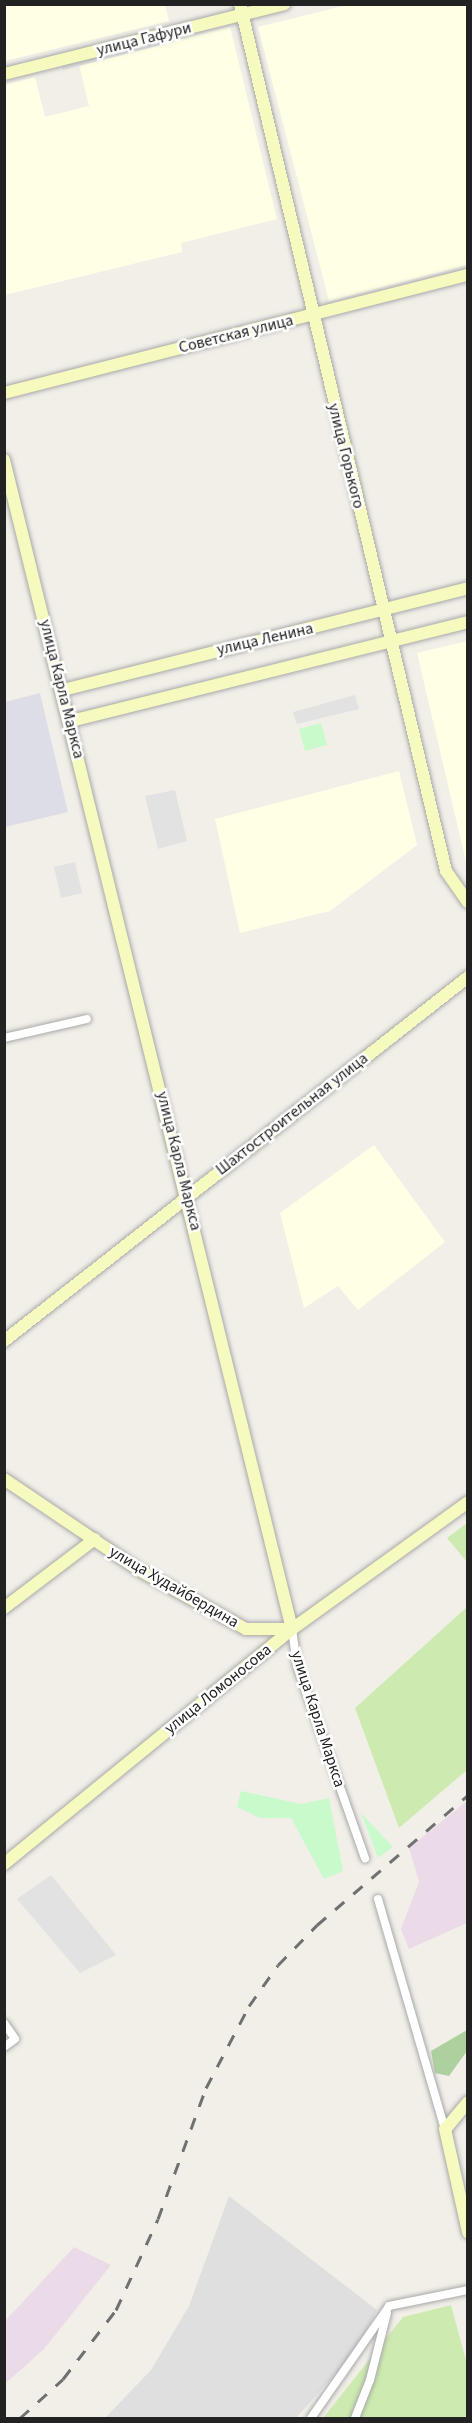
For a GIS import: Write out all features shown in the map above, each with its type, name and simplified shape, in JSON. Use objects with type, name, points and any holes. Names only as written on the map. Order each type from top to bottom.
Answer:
[{"type":"street","name":"улица Гафури","points":[[4,74],[241,10],[284,4]]},
{"type":"street","name":"улица Горького","points":[[241,10],[311,314],[446,871],[468,902]]},
{"type":"street","name":"Советская улица","points":[[4,393],[468,274]]},
{"type":"street","name":"улица Карла Маркса","points":[[4,460],[63,690],[187,1197],[292,1629],[297,1665],[364,1858]]},
{"type":"street","name":"улица Ленина","points":[[63,690],[468,588]]},
{"type":"street","name":"улица Ленина","points":[[70,721],[468,622]]},
{"type":"street","name":"Шахтостроительная улица","points":[[4,1341],[468,977]]},
{"type":"street","points":[[4,1038],[87,1018]]},
{"type":"street","name":"улица Худайбердина","points":[[4,1479],[139,1570],[246,1629],[292,1629]]},
{"type":"street","name":"улица Ломоносова","points":[[4,1864],[292,1629],[468,1502]]},
{"type":"street","points":[[4,1608],[95,1539]]},
{"type":"street","points":[[378,1899],[445,2129],[468,2232]]},
{"type":"street","points":[[4,2023],[15,2039],[4,2047]]},
{"type":"street","points":[[445,2129],[468,2102]]},
{"type":"street","points":[[311,2418],[389,2306],[468,2290]]},
{"type":"street","points":[[355,2418],[370,2380],[389,2306]]},
{"type":"shaded area","points":[[4,5],[165,5],[169,21],[5,61]]},
{"type":"shaded area","points":[[347,5],[467,5],[467,265],[329,301],[258,27]]},
{"type":"shaded area","points":[[230,27],[277,219],[181,243],[182,252],[5,295],[4,85],[35,77],[45,117],[89,106],[79,65]]},
{"type":"shaded area","points":[[162,35],[165,44],[63,70],[60,60]]},
{"type":"shaded area","points":[[468,641],[467,866],[417,653]]},
{"type":"shaded area","points":[[40,693],[68,812],[5,827],[5,702]]},
{"type":"shaded area","points":[[355,695],[359,709],[297,724],[293,712]]},
{"type":"shaded area","points":[[399,771],[417,845],[330,911],[240,933],[215,819]]},
{"type":"shaded area","points":[[175,790],[187,841],[158,849],[145,796]]},
{"type":"shaded area","points":[[75,862],[82,893],[61,898],[54,867]]},
{"type":"shaded area","points":[[374,1145],[445,1242],[358,1310],[338,1286],[304,1308],[280,1213]]},
{"type":"shaded area","points":[[467,1801],[467,1923],[409,1949],[401,1929],[419,1882],[409,1848]]},
{"type":"shaded area","points":[[51,1875],[116,1955],[80,1973],[17,1899]]},
{"type":"shaded area","points":[[229,2196],[377,2310],[355,2352],[296,2418],[105,2418],[151,2370],[189,2306]]},
{"type":"shaded area","points":[[74,2247],[111,2265],[44,2349],[5,2384],[5,2321]]},
{"type":"green space","points":[[321,723],[327,745],[305,751],[299,729]]},
{"type":"green space","points":[[467,1523],[467,1562],[447,1538]]},
{"type":"green space","points":[[467,1607],[467,1770],[399,1828],[355,1708]]},
{"type":"green space","points":[[241,1791],[301,1804],[329,1798],[343,1871],[324,1879],[291,1818],[260,1818],[237,1807]]},
{"type":"green space","points":[[361,1813],[393,1847],[378,1858]]},
{"type":"green space","points":[[467,2030],[467,2051],[449,2076],[435,2073],[431,2051]]},
{"type":"green space","points":[[451,2305],[467,2364],[467,2418],[323,2418],[403,2317]]},
{"type":"railway","points":[[20,2418],[63,2379],[116,2310],[158,2219],[206,2088],[249,2006],[278,1965],[317,1925],[468,1795]]}]
